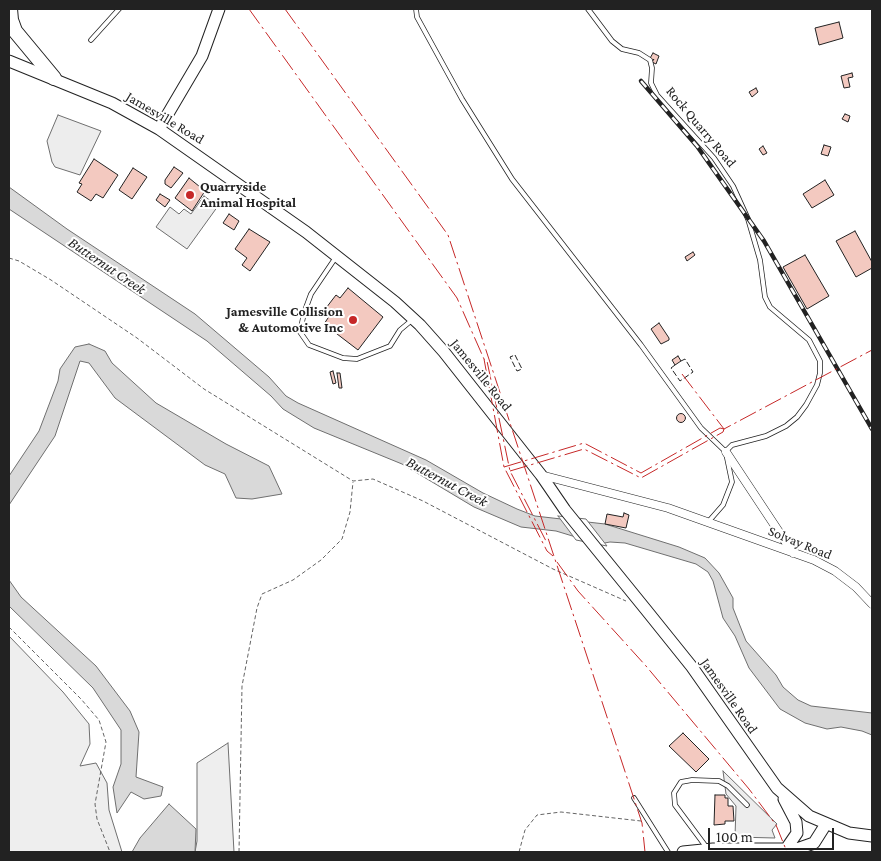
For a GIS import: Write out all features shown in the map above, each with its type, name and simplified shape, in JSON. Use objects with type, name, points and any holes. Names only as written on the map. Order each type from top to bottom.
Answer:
[{"type":"highway","points":[[10,9],[15,32],[54,78]]},
{"type":"street","points":[[159,129],[202,56],[219,9]]},
{"type":"street","name":"Jamesville Road","points":[[9,61],[112,103],[159,129],[336,256],[413,318],[448,357],[541,475],[565,510],[692,667],[778,788],[809,816],[849,833],[872,836]]},
{"type":"street","points":[[726,452],[793,553]]},
{"type":"street","points":[[541,475],[668,508],[709,521]]},
{"type":"street","name":"Solvay Road","points":[[709,521],[835,571],[856,587],[872,604]]},
{"type":"street","points":[[778,788],[796,822],[797,833],[786,849]]},
{"type":"street","points":[[683,852],[796,849],[814,843],[826,824]]},
{"type":"lane","points":[[91,40],[119,9]]},
{"type":"lane","points":[[416,9],[417,17],[462,99],[512,179],[641,345],[701,428],[726,452],[732,482],[723,506],[709,521]]},
{"type":"lane","name":"Rock Quarry Road","points":[[588,9],[617,45],[650,60],[652,68],[651,83],[657,95],[714,158],[733,186],[748,218],[760,260],[764,297],[770,307],[809,340],[820,361],[817,385],[797,417],[786,426],[766,436],[732,445],[726,452]]},
{"type":"lane","points":[[336,256],[311,294],[304,314],[300,332],[306,342],[343,358],[357,359],[390,346],[400,330],[413,318]]},
{"type":"lane","points":[[708,850],[675,805],[674,793],[681,782],[692,780],[719,781],[728,786],[747,805]]},
{"type":"lane","points":[[634,798],[668,852]]},
{"type":"path","points":[[9,258],[19,261],[51,280],[137,338],[204,388],[353,481],[373,479],[423,501],[553,569],[630,603]]},
{"type":"path","points":[[239,852],[242,686],[257,608],[262,594],[293,580],[321,560],[342,539],[350,512],[353,481]]},
{"type":"path","points":[[9,628],[81,698],[99,720],[106,742],[95,804],[97,819],[110,852]]},
{"type":"path","points":[[519,852],[525,830],[537,815],[561,812],[649,822]]},
{"type":"shaded area","points":[[58,115],[101,131],[80,175],[55,167],[52,162],[47,141]]},
{"type":"shaded area","points":[[204,196],[218,206],[187,249],[156,227],[170,207],[179,214],[184,209],[191,214]]},
{"type":"shaded area","points":[[9,636],[63,692],[89,724],[90,744],[80,766],[96,763],[107,783],[109,810],[122,852],[9,852]]},
{"type":"shaded area","points":[[228,743],[234,852],[195,852],[197,841],[197,763]]},
{"type":"shaded area","points":[[723,771],[777,824],[772,830],[775,838],[735,837],[736,806],[726,794]]},
{"type":"water","name":"Butternut Creek","points":[[9,187],[67,229],[195,314],[269,377],[286,396],[298,403],[426,460],[483,493],[535,516],[605,524],[679,547],[705,558],[719,573],[733,598],[733,608],[746,641],[776,675],[783,687],[798,700],[811,706],[872,713],[872,735],[841,727],[827,729],[805,723],[780,709],[749,668],[735,636],[723,618],[713,581],[708,572],[696,564],[625,543],[610,542],[599,544],[556,531],[521,527],[474,507],[402,464],[314,428],[283,409],[271,396],[207,341],[9,209]]},
{"type":"water","points":[[89,344],[105,351],[112,363],[156,403],[226,444],[269,466],[282,494],[252,499],[236,498],[225,474],[205,465],[115,398],[89,363],[80,361],[55,436],[9,505],[9,476],[39,431],[58,381],[60,369],[75,347]]},
{"type":"water","points":[[9,580],[21,597],[96,666],[130,711],[139,732],[136,777],[163,787],[161,796],[144,799],[131,792],[117,813],[113,787],[121,764],[121,730],[93,688],[9,606]]},
{"type":"water","points":[[169,804],[196,829],[195,852],[132,852],[140,838]]},
{"type":"pier","points":[[558,516],[586,519],[607,546],[576,540]]},
{"type":"building","points":[[839,22],[843,38],[819,45],[815,28]]},
{"type":"building","points":[[653,53],[659,56],[656,64],[652,62],[654,59],[652,61],[649,60]]},
{"type":"building","points":[[852,73],[853,77],[848,78],[850,87],[844,88],[841,76]]},
{"type":"building","points":[[756,88],[758,92],[752,97],[749,92]]},
{"type":"building","points":[[845,114],[850,116],[848,122],[842,119]]},
{"type":"building","points":[[824,145],[831,147],[828,156],[821,154]]},
{"type":"building","points":[[763,146],[767,153],[763,155],[759,149]]},
{"type":"building","points":[[94,159],[118,175],[103,198],[96,194],[91,201],[77,192],[82,184],[79,183]]},
{"type":"building","points":[[174,167],[183,173],[171,188],[165,184],[165,180]]},
{"type":"building","points":[[133,168],[147,177],[132,199],[119,190]]},
{"type":"building","name":"Quarryside Animal Hospital","points":[[189,178],[205,191],[192,211],[175,198]]},
{"type":"building","points":[[825,180],[834,195],[812,208],[803,194]]},
{"type":"building","points":[[160,194],[170,200],[165,207],[156,200]]},
{"type":"building","points":[[229,214],[239,221],[234,230],[223,223]]},
{"type":"building","points":[[249,229],[270,242],[250,271],[242,265],[247,258],[235,249]]},
{"type":"building","points":[[855,231],[872,262],[872,268],[856,277],[836,241]]},
{"type":"building","points":[[693,252],[695,255],[687,261],[685,257]]},
{"type":"building","points":[[805,255],[829,296],[807,309],[783,267]]},
{"type":"building","name":"Jamesville Collision & Automotive Inc","points":[[348,288],[383,317],[358,350],[324,324],[332,312],[326,308],[336,295],[340,298]]},
{"type":"building","points":[[659,323],[669,338],[669,340],[661,344],[651,329]]},
{"type":"building","points":[[678,356],[681,361],[675,365],[672,360]]},
{"type":"building","points":[[333,371],[336,383],[333,384],[330,372]]},
{"type":"building","points":[[337,373],[340,373],[342,388],[339,388]]},
{"type":"building","points":[[681,413],[686,418],[681,423],[676,418]]},
{"type":"building","points":[[624,513],[629,515],[626,528],[605,524],[607,514],[623,517]]},
{"type":"building","points":[[683,733],[709,759],[696,772],[669,746]]},
{"type":"building","points":[[715,795],[725,795],[725,798],[728,798],[728,806],[733,806],[734,821],[725,821],[725,824],[714,825]]},
{"type":"railway","points":[[641,81],[697,146],[764,241],[872,429]]},
{"type":"fence","points":[[515,355],[522,369],[517,371],[510,357],[515,355]]},
{"type":"fence","points":[[675,365],[671,368],[680,381],[693,372],[685,359],[681,361]]},
{"type":"power","points":[[249,9],[457,298],[484,359],[487,361],[510,471],[546,541]]},
{"type":"power","points":[[285,9],[448,235],[642,823],[645,852]]},
{"type":"power","points":[[510,471],[584,449],[641,478],[723,432],[724,429],[872,350]]},
{"type":"power","points":[[484,359],[504,467],[547,551],[553,556]]},
{"type":"power","points":[[682,374],[724,429]]},
{"type":"power","points":[[504,467],[584,443],[641,473],[720,428],[724,429]]},
{"type":"power","points":[[557,562],[578,591],[646,666],[749,789],[776,825],[787,852]]},
{"type":"place","name":"Quarryside Animal Hospital","points":[[190,195]]},
{"type":"place","name":"Jamesville Collision & Automotive Inc","points":[[353,320]]}]
